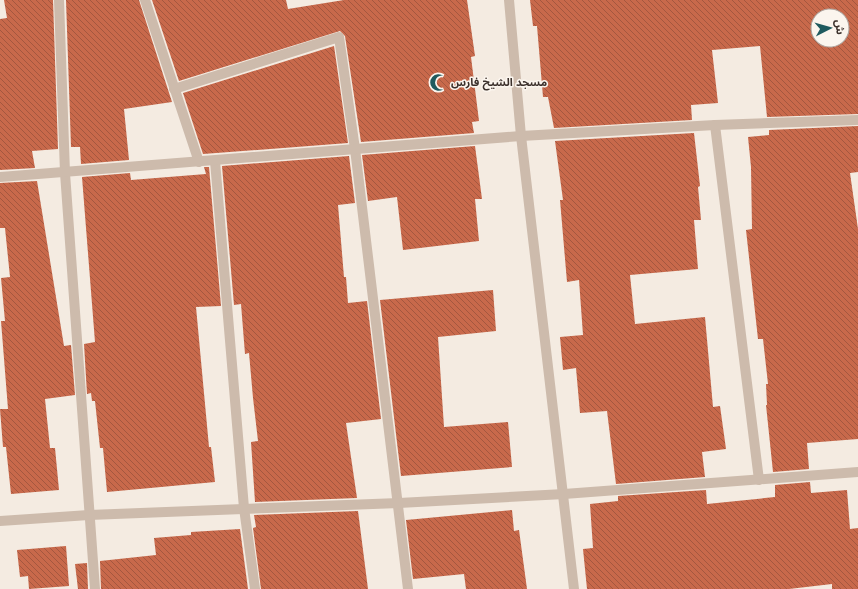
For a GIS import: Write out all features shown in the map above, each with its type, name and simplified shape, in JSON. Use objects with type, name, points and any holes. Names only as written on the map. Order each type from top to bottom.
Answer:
[{"type":"street","points":[[59,0],[65,173],[95,589]]},
{"type":"street","points":[[145,0],[199,162]]},
{"type":"street","points":[[509,0],[521,136],[574,589]]},
{"type":"street","points":[[174,89],[339,37],[355,149],[399,503],[408,589]]},
{"type":"street","points":[[0,177],[521,136],[715,125],[858,120]]},
{"type":"street","points":[[715,125],[759,480]]},
{"type":"street","points":[[215,161],[244,508],[255,589]]},
{"type":"street","points":[[0,521],[89,515],[399,503],[564,494],[858,472]]},
{"type":"building","points":[[4,0],[53,0],[58,149],[32,151],[35,168],[0,170],[0,19],[7,18]]},
{"type":"building","points":[[66,0],[139,0],[172,102],[124,109],[129,160],[81,164],[80,147],[71,147]]},
{"type":"building","points":[[152,0],[286,0],[288,9],[344,0],[467,0],[475,56],[471,57],[479,121],[472,122],[474,133],[361,142],[345,36],[340,31],[179,81]]},
{"type":"building","points":[[530,0],[858,0],[858,114],[767,117],[760,46],[712,50],[718,103],[691,105],[692,120],[554,128],[548,97],[543,97],[537,26],[533,26]]},
{"type":"building","points":[[334,46],[348,143],[203,154],[183,93]]},
{"type":"building","points":[[858,126],[858,172],[850,173],[858,229],[858,439],[807,443],[809,469],[773,472],[766,405],[766,384],[768,384],[763,339],[758,339],[746,230],[752,229],[751,167],[748,137],[769,135],[769,130]]},
{"type":"building","points":[[694,133],[700,186],[698,187],[701,220],[694,220],[698,269],[630,275],[635,324],[705,317],[713,407],[720,406],[726,449],[702,452],[705,477],[616,484],[607,411],[580,413],[576,368],[563,370],[560,337],[583,335],[579,280],[567,282],[560,200],[563,200],[555,141]]},
{"type":"building","points":[[475,146],[482,199],[475,199],[479,241],[403,250],[397,197],[368,201],[362,155]]},
{"type":"building","points":[[349,156],[355,203],[338,205],[344,277],[346,277],[348,303],[367,301],[381,419],[346,423],[357,498],[255,502],[251,442],[258,441],[249,353],[245,354],[241,304],[234,305],[222,166]]},
{"type":"building","points":[[204,167],[209,167],[221,306],[196,307],[209,447],[211,447],[215,482],[107,492],[103,448],[100,448],[95,401],[92,401],[91,393],[87,394],[84,344],[95,342],[82,177],[130,173],[131,180],[206,174]]},
{"type":"building","points":[[37,181],[64,346],[71,345],[75,395],[45,399],[50,448],[55,448],[59,490],[11,494],[6,447],[3,447],[0,409],[8,409],[1,321],[5,321],[1,278],[10,277],[5,228],[0,228],[0,183]]},
{"type":"building","points":[[493,290],[496,331],[438,337],[444,427],[508,422],[512,467],[401,476],[380,300]]},
{"type":"building","points":[[810,482],[811,493],[847,490],[850,529],[858,528],[858,589],[832,589],[832,584],[789,589],[587,589],[583,549],[593,548],[590,504],[618,501],[618,496],[706,490],[707,504],[775,497],[775,485]]},
{"type":"building","points":[[512,510],[514,531],[519,530],[527,589],[466,589],[464,574],[413,579],[406,520]]},
{"type":"building","points":[[358,511],[368,589],[261,589],[253,528],[256,527],[254,515]]},
{"type":"building","points":[[240,529],[248,589],[101,589],[100,561],[156,555],[154,538],[191,535],[191,532]]},
{"type":"building","points":[[66,546],[69,586],[29,589],[28,576],[20,577],[17,550]]},
{"type":"building","points":[[87,563],[88,589],[78,589],[75,564]]},
{"type":"place","name":"مسجد الشيخ فارس","points":[[438,82]]}]
